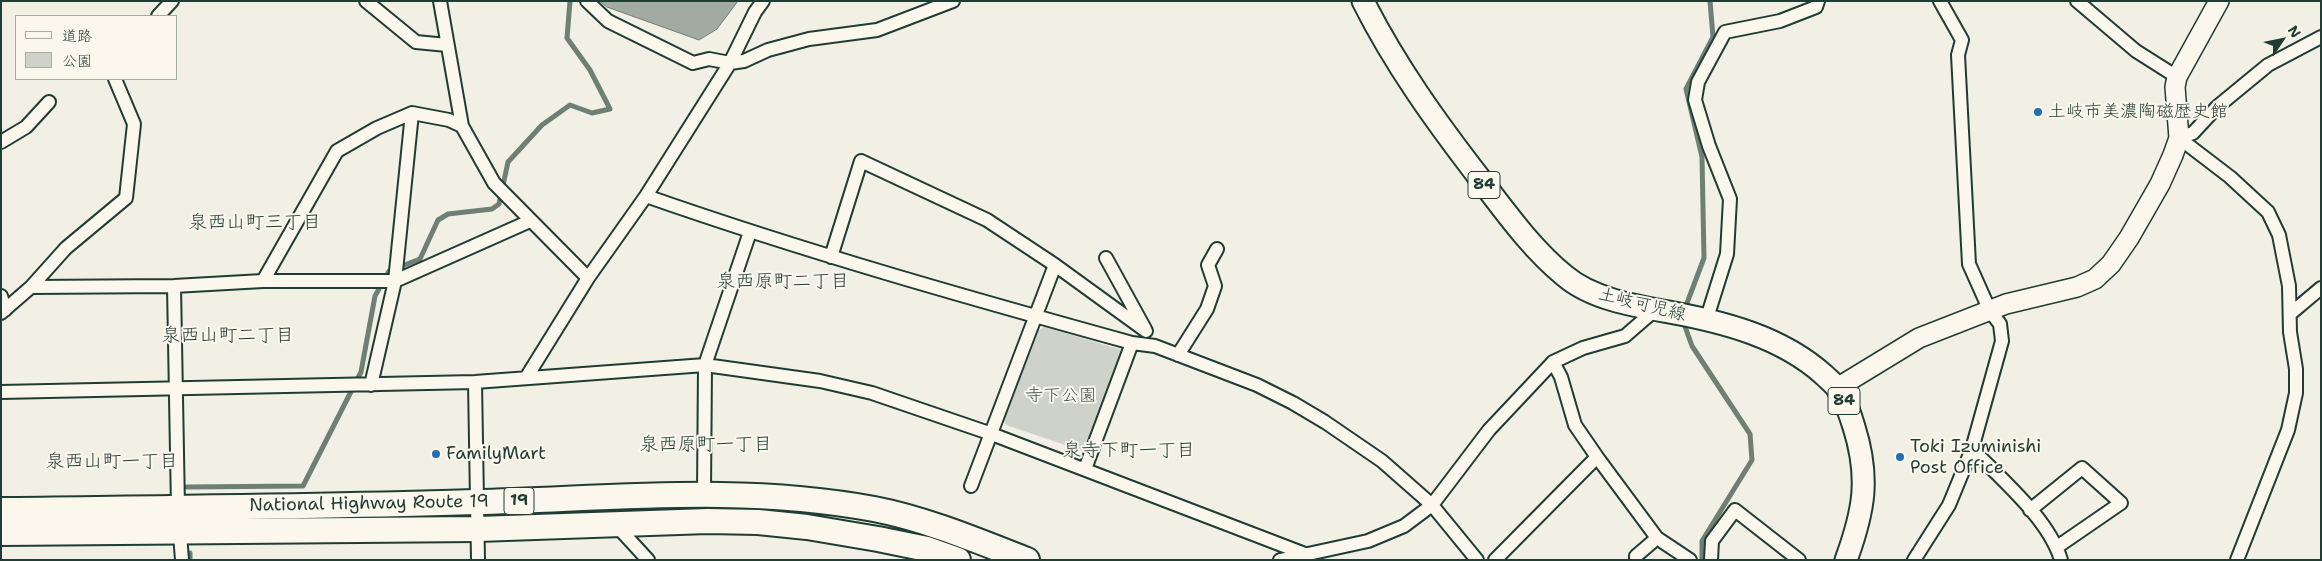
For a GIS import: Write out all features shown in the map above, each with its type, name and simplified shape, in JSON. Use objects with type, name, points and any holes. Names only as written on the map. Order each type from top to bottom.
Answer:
[{"type":"highway","name":"National Highway Route 19","points":[[1,533],[180,519],[476,502],[704,493],[810,501],[876,510],[939,528],[1027,560]]},
{"type":"highway","name":"National Highway Route 19","points":[[1,510],[180,519],[478,529],[708,521],[768,523],[878,539],[927,549],[958,560]]},
{"type":"main road","name":"土岐可児線","points":[[1363,1],[1408,80],[1450,140],[1526,239],[1566,278],[1590,291],[1749,332],[1775,342],[1814,366],[1837,388],[1849,410],[1857,436],[1865,486],[1862,511],[1846,560]]},
{"type":"street","points":[[159,15],[172,1]]},
{"type":"street","points":[[366,1],[416,42],[447,45]]},
{"type":"street","points":[[440,1],[462,126],[494,183],[588,278]]},
{"type":"street","points":[[587,1],[608,21],[693,62],[709,59],[730,63],[744,62],[768,50],[808,39],[877,30],[953,1]]},
{"type":"street","points":[[526,378],[588,278],[646,196],[730,63],[762,1]]},
{"type":"street","points":[[1702,320],[1727,254],[1730,199],[1709,146],[1695,100],[1698,82],[1725,32],[1780,21],[1816,6],[1818,1]]},
{"type":"street","points":[[1914,560],[1948,505],[1972,449],[2002,341],[2000,324],[1990,311],[1969,264],[1958,55],[1962,40],[1940,1]]},
{"type":"street","points":[[2077,1],[2136,51],[2177,77]]},
{"type":"street","points":[[1837,388],[1919,338],[2006,304],[2077,287],[2095,279],[2111,264],[2144,214],[2160,184],[2178,138],[2175,86],[2177,77],[2219,1]]},
{"type":"street","points":[[2178,138],[2193,133],[2217,107],[2268,65],[2321,37]]},
{"type":"street","points":[[3,312],[31,287],[66,248],[126,198],[134,124],[115,80]]},
{"type":"street","points":[[1,142],[26,127],[49,102]]},
{"type":"street","points":[[263,281],[337,152],[377,128],[412,113],[449,120],[462,126]]},
{"type":"street","points":[[371,385],[394,281],[412,113]]},
{"type":"street","points":[[2178,138],[2230,177],[2268,212],[2279,235],[2289,286],[2290,332],[2296,369],[2296,393],[2288,430],[2237,560]]},
{"type":"street","points":[[831,257],[861,161],[986,220],[1055,265],[1146,331]]},
{"type":"street","points":[[646,196],[750,232],[831,257],[1132,343],[1155,346],[1257,386],[1293,403],[1382,461],[1432,505],[1477,560]]},
{"type":"street","points":[[31,287],[174,286],[263,281],[394,281],[530,221]]},
{"type":"street","points":[[704,493],[705,365],[750,232]]},
{"type":"street","points":[[1178,355],[1207,309],[1215,286],[1208,265],[1217,249]]},
{"type":"street","points":[[1106,258],[1155,346]]},
{"type":"street","points":[[971,486],[989,433],[1055,265]]},
{"type":"street","points":[[174,286],[182,560]]},
{"type":"street","points":[[2290,314],[2321,288]]},
{"type":"street","points":[[1,296],[3,312]]},
{"type":"street","points":[[1280,560],[1368,541],[1404,526],[1432,505],[1489,430],[1553,362],[1583,348],[1625,336],[1663,311]]},
{"type":"street","points":[[1085,469],[1132,343]]},
{"type":"street","points":[[1553,362],[1561,377],[1575,425],[1597,457],[1657,538],[1690,560]]},
{"type":"street","points":[[1,392],[475,382],[705,365],[820,381],[863,391],[989,433],[1305,554]]},
{"type":"street","points":[[475,382],[478,560]]},
{"type":"street","points":[[1972,449],[2030,510],[2057,546],[2061,560]]},
{"type":"street","points":[[1495,560],[1597,457]]},
{"type":"street","points":[[2030,510],[2082,468],[2121,503],[2057,546]]},
{"type":"street","points":[[1711,560],[1712,541],[1735,510],[1799,560]]},
{"type":"street","points":[[615,524],[648,560]]},
{"type":"street","points":[[1636,560],[1636,556],[1657,538]]},
{"type":"green space","name":"寺下公園","points":[[1045,327],[1122,350],[1123,353],[1086,452],[1006,425],[1004,421],[1039,330]]},
{"type":"shaded area","points":[[600,1],[738,1],[717,29],[699,40],[607,7]]},
{"type":"waterway","points":[[186,487],[303,486],[361,372],[375,296],[389,271],[420,259],[438,220],[448,214],[492,209],[499,204],[508,162],[542,125],[570,105],[592,113],[610,109],[590,70],[567,38],[570,1]]},
{"type":"waterway","points":[[1684,311],[1704,258],[1702,157],[1686,89],[1713,37],[1710,1]]},
{"type":"waterway","points":[[1683,321],[1692,346],[1750,434],[1752,460],[1702,541],[1702,560]]},
{"type":"waterway","points":[[190,553],[190,560]]},
{"type":"place","name":"土岐市美濃陶磁歴史館","points":[[2038,112]]},
{"type":"place","name":"FamilyMart","points":[[436,454]]},
{"type":"place","name":"Toki Izuminishi Post Office","points":[[1900,457]]},
{"type":"district","name":"泉西山町三丁目","points":[[255,223]]},
{"type":"district","name":"泉西原町二丁目","points":[[783,282]]},
{"type":"district","name":"泉西山町二丁目","points":[[228,336]]},
{"type":"district","name":"泉西原町一丁目","points":[[706,445]]},
{"type":"district","name":"泉寺下町一丁目","points":[[1129,451]]},
{"type":"district","name":"泉西山町一丁目","points":[[112,462]]}]
